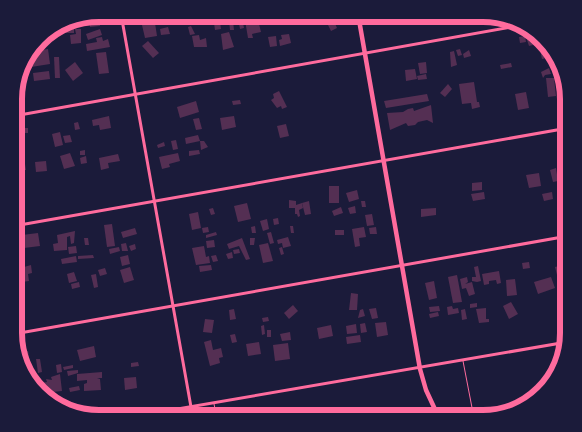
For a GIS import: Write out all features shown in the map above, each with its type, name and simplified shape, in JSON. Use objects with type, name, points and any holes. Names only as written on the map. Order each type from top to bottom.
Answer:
[{"type":"main road","points":[[360,23],[420,369],[426,390],[435,410]]},
{"type":"street","points":[[123,23],[191,407]]},
{"type":"street","points":[[23,114],[509,28]]},
{"type":"street","points":[[23,224],[559,130]]},
{"type":"street","points":[[23,332],[559,238]]},
{"type":"street","points":[[178,409],[420,369],[558,344]]},
{"type":"lane","points":[[463,361],[472,410]]},
{"type":"lane","points":[[214,404],[215,409]]},
{"type":"building","points":[[90,23],[100,23],[100,26],[90,27]]},
{"type":"building","points":[[155,23],[157,36],[145,38],[142,25]]},
{"type":"building","points":[[214,23],[220,23],[221,29],[215,30]]},
{"type":"building","points":[[229,23],[233,23],[234,30],[230,30]]},
{"type":"building","points":[[239,23],[243,23],[244,28],[240,29]]},
{"type":"building","points":[[246,23],[250,23],[250,25],[250,23],[259,24],[261,32],[252,34],[253,38],[248,38]]},
{"type":"building","points":[[327,23],[335,23],[337,28],[331,31]]},
{"type":"building","points":[[191,26],[195,34],[190,35],[188,27]]},
{"type":"building","points":[[74,27],[74,33],[65,33],[65,31]]},
{"type":"building","points":[[168,27],[170,34],[161,35],[160,29]]},
{"type":"building","points":[[75,29],[81,29],[81,43],[71,44],[70,35],[76,34]]},
{"type":"building","points":[[100,29],[102,35],[88,40],[86,34]]},
{"type":"building","points":[[229,32],[234,47],[223,50],[221,34]]},
{"type":"building","points":[[289,34],[291,43],[280,46],[279,40],[282,39],[281,35]]},
{"type":"building","points":[[199,35],[200,40],[206,38],[207,47],[194,47],[192,36]]},
{"type":"building","points":[[276,36],[277,46],[270,47],[268,37]]},
{"type":"building","points":[[525,36],[526,42],[520,43],[519,37]]},
{"type":"building","points":[[102,37],[103,41],[108,39],[110,47],[87,51],[86,44],[97,42],[96,38]]},
{"type":"building","points":[[530,39],[533,45],[529,46],[527,40]]},
{"type":"building","points":[[148,41],[159,53],[153,58],[142,46]]},
{"type":"building","points":[[48,49],[50,64],[31,67],[31,65],[41,50]]},
{"type":"building","points":[[460,49],[462,55],[458,56],[456,50]]},
{"type":"building","points":[[469,50],[471,56],[464,58],[463,54]]},
{"type":"building","points":[[541,50],[547,58],[542,59]]},
{"type":"building","points":[[454,51],[457,65],[451,67],[450,52]]},
{"type":"building","points":[[106,52],[109,73],[99,74],[96,53]]},
{"type":"building","points":[[54,57],[59,57],[60,78],[55,78]]},
{"type":"building","points":[[75,62],[83,73],[73,81],[65,70]]},
{"type":"building","points":[[426,62],[427,73],[420,74],[418,63]]},
{"type":"building","points":[[511,63],[512,67],[501,69],[500,65]]},
{"type":"building","points":[[549,68],[551,74],[545,75],[543,78],[541,72]]},
{"type":"building","points":[[415,69],[417,79],[406,81],[405,70]]},
{"type":"building","points":[[49,71],[50,79],[34,81],[33,73]]},
{"type":"building","points":[[426,74],[427,79],[418,80],[417,76]]},
{"type":"building","points":[[546,78],[554,78],[556,96],[548,97]]},
{"type":"building","points":[[474,82],[477,102],[479,102],[480,107],[472,109],[471,103],[462,104],[459,84]]},
{"type":"building","points":[[448,84],[452,89],[445,97],[440,93]]},
{"type":"building","points":[[279,91],[287,107],[282,109],[281,106],[277,108],[271,100],[274,98],[273,94]]},
{"type":"building","points":[[526,92],[529,108],[518,110],[515,94]]},
{"type":"building","points":[[427,94],[429,101],[386,108],[384,101]]},
{"type":"building","points":[[240,100],[241,104],[233,105],[232,101]]},
{"type":"building","points":[[196,101],[199,112],[180,118],[177,107]]},
{"type":"building","points":[[431,105],[433,123],[427,120],[408,126],[406,123],[390,130],[387,113],[403,112],[413,108],[414,111]]},
{"type":"building","points":[[109,116],[111,128],[100,130],[99,125],[93,126],[92,120]]},
{"type":"building","points":[[234,116],[236,127],[222,130],[220,118]]},
{"type":"building","points":[[199,118],[202,129],[196,130],[193,119]]},
{"type":"building","points":[[78,122],[80,129],[75,130],[74,123]]},
{"type":"building","points":[[286,124],[289,136],[280,138],[277,126]]},
{"type":"building","points":[[23,128],[28,128],[28,133],[23,133]]},
{"type":"building","points":[[60,132],[63,145],[55,147],[52,134]]},
{"type":"building","points":[[70,135],[72,142],[65,143],[63,136]]},
{"type":"building","points":[[198,135],[200,141],[186,144],[185,138]]},
{"type":"building","points":[[176,140],[178,149],[173,150],[171,141]]},
{"type":"building","points":[[200,141],[204,141],[208,147],[201,150]]},
{"type":"building","points":[[164,142],[165,146],[158,148],[157,145]]},
{"type":"building","points":[[85,150],[85,155],[80,155],[80,151]]},
{"type":"building","points":[[199,150],[200,154],[189,156],[189,151]]},
{"type":"building","points":[[70,153],[75,166],[64,169],[60,156]]},
{"type":"building","points":[[178,153],[180,161],[169,164],[170,167],[162,169],[159,157]]},
{"type":"building","points":[[118,154],[120,161],[108,163],[109,168],[101,170],[99,158]]},
{"type":"building","points":[[86,156],[87,163],[81,164],[80,158]]},
{"type":"building","points":[[46,161],[47,171],[36,172],[35,162]]},
{"type":"building","points":[[556,168],[558,181],[553,182],[550,170]]},
{"type":"building","points":[[539,173],[541,186],[529,188],[526,175]]},
{"type":"building","points":[[482,182],[482,190],[472,191],[472,183]]},
{"type":"building","points":[[329,186],[339,186],[339,203],[329,203]]},
{"type":"building","points":[[357,190],[359,199],[349,202],[346,193]]},
{"type":"building","points":[[484,192],[485,199],[473,201],[471,194]]},
{"type":"building","points":[[552,192],[553,199],[544,201],[542,194]]},
{"type":"building","points":[[289,200],[296,201],[296,205],[302,203],[303,208],[299,210],[300,216],[298,217],[295,214],[295,208],[289,208]]},
{"type":"building","points":[[309,201],[311,214],[305,215],[302,203]]},
{"type":"building","points":[[361,201],[365,201],[366,207],[362,207]]},
{"type":"building","points":[[247,203],[251,219],[238,222],[234,206]]},
{"type":"building","points":[[355,206],[356,213],[350,214],[348,208]]},
{"type":"building","points":[[341,207],[343,213],[334,216],[332,211]]},
{"type":"building","points":[[213,208],[215,214],[211,215],[209,209]]},
{"type":"building","points":[[436,208],[436,215],[421,217],[421,209]]},
{"type":"building","points":[[198,212],[201,228],[192,230],[189,214]]},
{"type":"building","points":[[372,214],[374,225],[367,226],[365,215]]},
{"type":"building","points":[[278,218],[279,224],[274,225],[273,219]]},
{"type":"building","points":[[267,219],[269,229],[263,231],[260,221]]},
{"type":"building","points":[[112,224],[115,246],[107,247],[104,225]]},
{"type":"building","points":[[255,226],[256,233],[252,233],[251,227]]},
{"type":"building","points":[[290,226],[293,226],[294,233],[291,233]]},
{"type":"building","points":[[208,227],[209,232],[203,233],[202,228]]},
{"type":"building","points":[[364,227],[366,237],[359,238],[360,246],[355,247],[352,229]]},
{"type":"building","points":[[376,227],[377,234],[370,234],[369,228]]},
{"type":"building","points":[[135,228],[137,234],[123,238],[121,232]]},
{"type":"building","points":[[335,230],[344,230],[344,235],[335,235]]},
{"type":"building","points":[[75,231],[74,243],[71,244],[70,236],[67,237],[67,250],[54,251],[53,244],[58,243],[57,235]]},
{"type":"building","points":[[216,232],[217,235],[206,238],[206,235]]},
{"type":"building","points":[[271,232],[274,243],[270,244],[267,233]]},
{"type":"building","points":[[38,233],[40,246],[23,248],[23,235]]},
{"type":"building","points":[[288,237],[291,246],[283,248],[282,243],[278,244],[277,240]]},
{"type":"building","points":[[84,238],[88,238],[89,245],[85,245]]},
{"type":"building","points":[[242,238],[250,259],[246,260],[239,246],[229,249],[227,244]]},
{"type":"building","points":[[250,238],[255,238],[254,245],[250,245]]},
{"type":"building","points":[[214,240],[215,247],[207,248],[206,241]]},
{"type":"building","points":[[126,243],[128,251],[122,251],[121,244]]},
{"type":"building","points":[[268,243],[273,261],[263,263],[259,245]]},
{"type":"building","points":[[135,244],[136,249],[131,251],[129,246]]},
{"type":"building","points":[[76,246],[77,253],[69,254],[68,247]]},
{"type":"building","points":[[204,246],[206,257],[209,256],[210,263],[196,265],[192,248]]},
{"type":"building","points":[[119,247],[120,251],[110,254],[109,249]]},
{"type":"building","points":[[282,247],[284,254],[281,255],[279,248]]},
{"type":"building","points":[[239,249],[240,253],[234,254],[233,250]]},
{"type":"building","points":[[232,252],[233,258],[228,259],[226,254]]},
{"type":"building","points":[[93,255],[94,258],[78,259],[78,256]]},
{"type":"building","points":[[128,255],[130,264],[122,266],[120,257]]},
{"type":"building","points":[[216,255],[218,261],[213,262],[211,256]]},
{"type":"building","points":[[76,256],[77,262],[62,264],[61,259]]},
{"type":"building","points":[[529,262],[530,268],[523,269],[522,263]]},
{"type":"building","points":[[31,265],[32,273],[28,274],[29,281],[23,282],[23,267]]},
{"type":"building","points":[[211,265],[212,270],[200,272],[199,266]]},
{"type":"building","points":[[478,266],[481,281],[472,281],[472,277],[476,277],[474,267]]},
{"type":"building","points":[[559,266],[559,274],[557,275],[555,267]]},
{"type":"building","points":[[130,267],[134,280],[124,283],[120,270]]},
{"type":"building","points":[[105,268],[107,274],[100,276],[98,270]]},
{"type":"building","points":[[499,271],[501,283],[497,284],[496,280],[489,281],[489,284],[484,285],[482,274]]},
{"type":"building","points":[[74,272],[77,281],[69,283],[67,274]]},
{"type":"building","points":[[96,274],[98,287],[94,288],[91,275]]},
{"type":"building","points":[[457,275],[462,302],[453,303],[448,277]]},
{"type":"building","points":[[467,277],[468,282],[465,284],[472,282],[475,294],[469,296],[466,288],[462,289],[460,279]]},
{"type":"building","points":[[551,277],[555,288],[538,294],[534,282]]},
{"type":"building","points":[[515,279],[517,295],[507,296],[506,280]]},
{"type":"building","points":[[434,281],[437,298],[429,300],[425,283]]},
{"type":"building","points":[[79,282],[80,287],[72,289],[71,284]]},
{"type":"building","points":[[351,293],[358,294],[357,310],[349,310]]},
{"type":"building","points":[[511,302],[518,314],[509,319],[503,306]]},
{"type":"building","points":[[477,303],[477,307],[470,308],[470,304]]},
{"type":"building","points":[[293,305],[298,311],[289,319],[284,313]]},
{"type":"building","points":[[439,306],[440,311],[430,312],[429,307]]},
{"type":"building","points":[[452,306],[453,309],[458,308],[459,313],[448,315],[447,307]]},
{"type":"building","points":[[376,308],[378,318],[372,319],[369,309]]},
{"type":"building","points":[[486,308],[486,319],[489,319],[489,322],[479,323],[476,309]]},
{"type":"building","points":[[234,309],[236,319],[230,320],[229,310]]},
{"type":"building","points":[[363,309],[365,316],[358,318],[360,310]]},
{"type":"building","points":[[465,309],[467,319],[462,320],[461,310]]},
{"type":"building","points":[[438,312],[439,316],[430,318],[429,314]]},
{"type":"building","points":[[268,317],[269,321],[263,322],[262,318]]},
{"type":"building","points":[[205,319],[214,320],[212,333],[203,332]]},
{"type":"building","points":[[386,322],[388,335],[377,337],[375,323]]},
{"type":"building","points":[[365,323],[367,332],[361,333],[360,324]]},
{"type":"building","points":[[356,324],[357,333],[347,334],[346,326]]},
{"type":"building","points":[[264,325],[265,334],[262,335],[261,326]]},
{"type":"building","points":[[331,325],[333,336],[319,339],[317,328]]},
{"type":"building","points":[[267,330],[271,330],[271,337],[267,337]]},
{"type":"building","points":[[290,332],[291,340],[282,341],[280,334]]},
{"type":"building","points":[[235,334],[237,342],[232,343],[230,335]]},
{"type":"building","points":[[360,335],[361,342],[347,344],[346,337]]},
{"type":"building","points":[[211,340],[213,350],[221,348],[223,357],[219,358],[220,363],[210,366],[204,342]]},
{"type":"building","points":[[259,342],[261,354],[248,356],[246,344]]},
{"type":"building","points":[[288,343],[290,359],[275,361],[273,345]]},
{"type":"building","points":[[94,346],[96,357],[80,361],[77,350]]},
{"type":"building","points":[[28,351],[30,364],[27,357],[25,352]]},
{"type":"building","points":[[36,359],[40,359],[42,372],[38,373]]},
{"type":"building","points":[[138,362],[139,366],[131,367],[131,363]]},
{"type":"building","points":[[61,364],[62,372],[57,373],[56,365]]},
{"type":"building","points":[[73,365],[73,368],[64,370],[63,367]]},
{"type":"building","points":[[78,370],[78,373],[68,376],[67,371]]},
{"type":"building","points":[[102,372],[102,378],[97,378],[100,379],[101,390],[84,391],[84,384],[87,383],[87,380],[77,381],[77,374]]},
{"type":"building","points":[[60,374],[62,391],[51,392],[42,383],[47,382],[46,379],[52,380],[51,377]]},
{"type":"building","points":[[136,377],[137,388],[125,390],[124,378]]},
{"type":"building","points":[[79,386],[80,390],[70,392],[69,388]]}]
